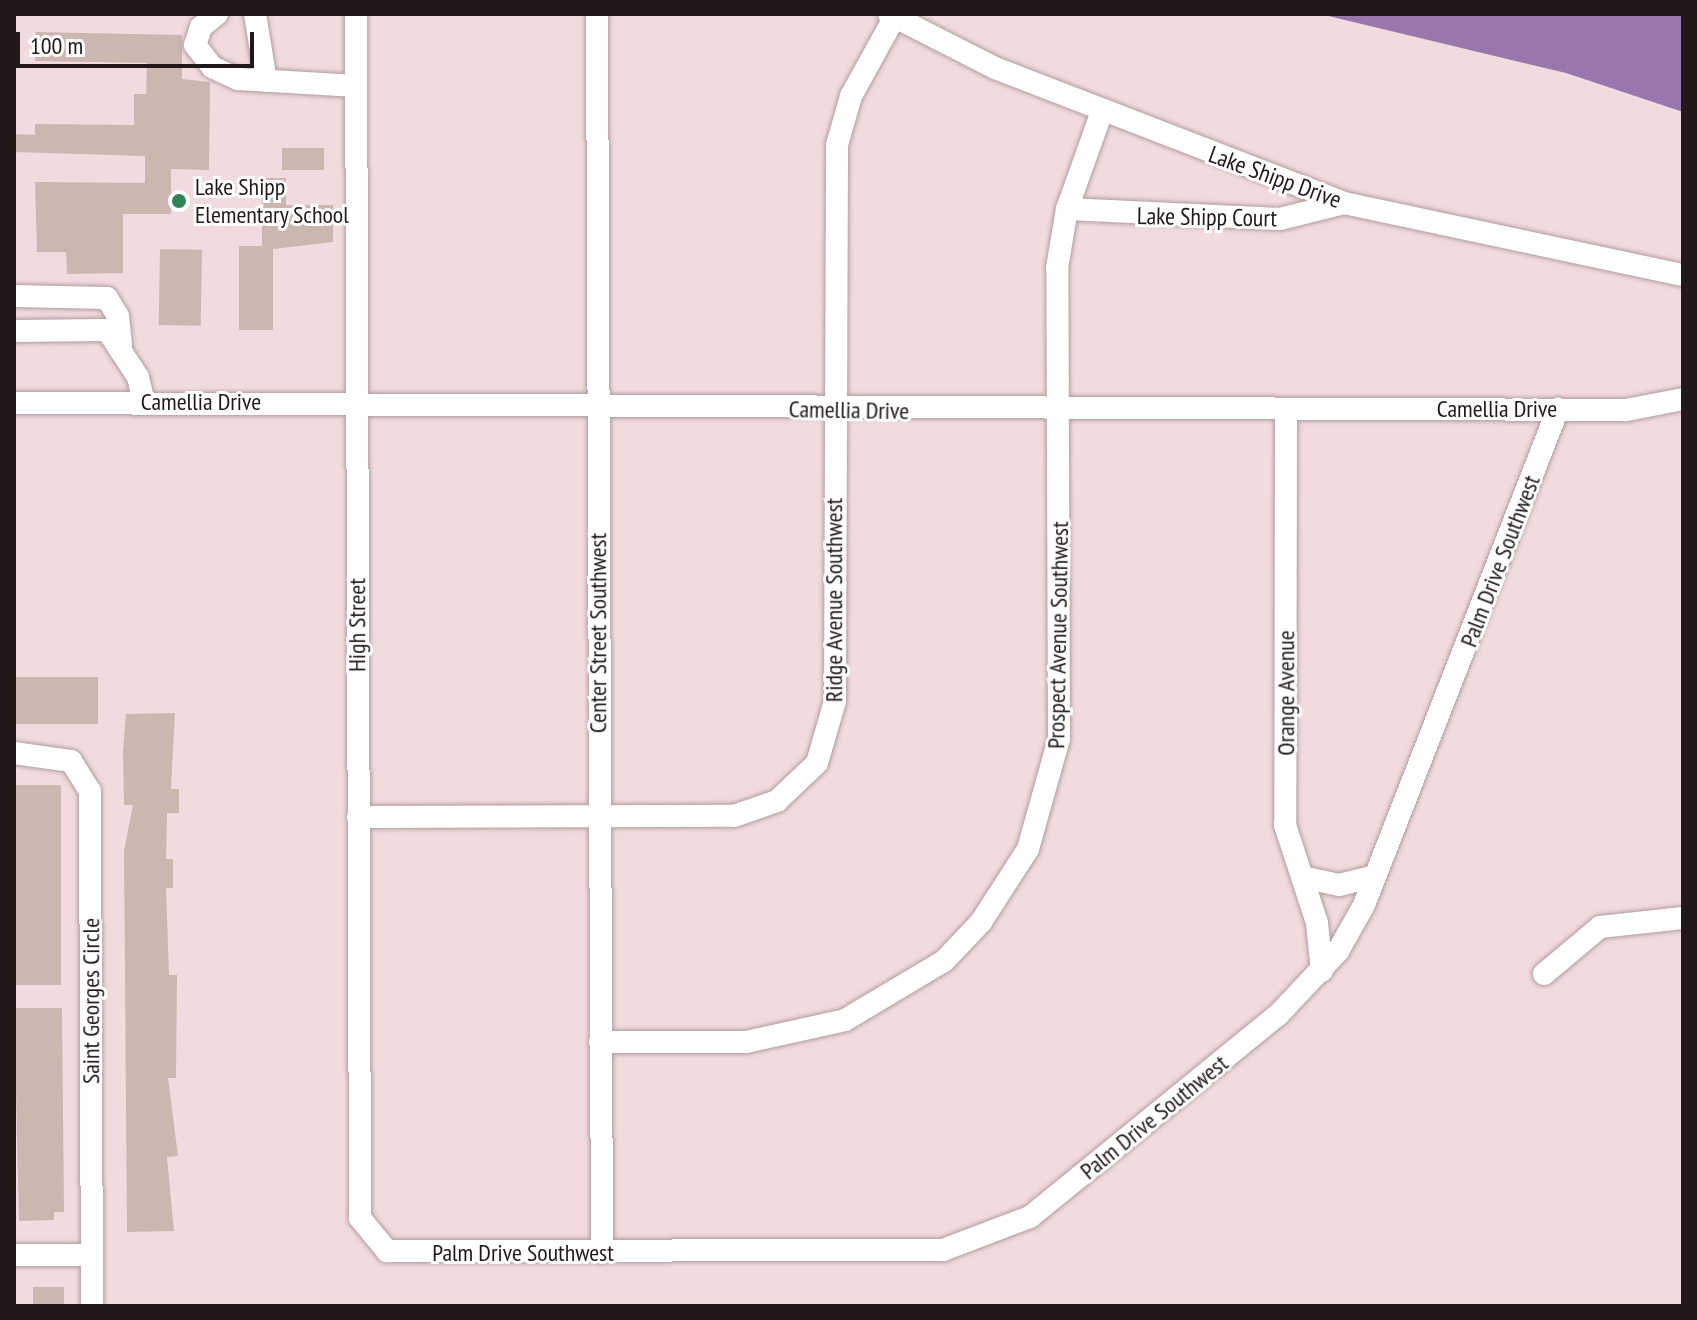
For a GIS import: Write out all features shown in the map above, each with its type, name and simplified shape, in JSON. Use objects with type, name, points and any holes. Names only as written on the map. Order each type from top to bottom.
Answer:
[{"type":"street","points":[[217,14],[201,27],[195,45],[203,60],[238,79],[356,86]]},
{"type":"street","points":[[255,14],[266,81]]},
{"type":"street","name":"High Street","points":[[356,14],[360,1218],[368,1235]]},
{"type":"street","name":"Center Street Southwest","points":[[597,14],[602,1252]]},
{"type":"street","name":"Lake Shipp Drive","points":[[891,16],[1102,111],[1344,203],[1683,275]]},
{"type":"street","name":"Ridge Avenue Southwest","points":[[358,817],[746,814],[777,801],[817,763],[835,701],[837,145],[851,96],[891,16]]},
{"type":"street","name":"Prospect Avenue Southwest","points":[[600,1042],[746,1042],[845,1020],[927,975],[998,899],[1028,849],[1056,762],[1057,268],[1067,209],[1102,111]]},
{"type":"street","name":"Lake Shipp Court","points":[[1067,209],[1280,219],[1344,203]]},
{"type":"street","points":[[14,296],[107,298],[114,338],[144,402]]},
{"type":"street","points":[[14,331],[114,338]]},
{"type":"street","name":"Camellia Drive","points":[[14,403],[357,401],[835,410],[1626,410],[1683,399]]},
{"type":"street","name":"Orange Avenue","points":[[1286,409],[1285,825],[1302,877],[1322,971]]},
{"type":"street","name":"Palm Drive Southwest","points":[[368,1235],[399,1253],[943,1250],[998,1234],[1154,1118],[1322,971],[1351,930],[1558,409]]},
{"type":"street","name":"Saint Georges Circle","points":[[14,753],[71,761],[90,791],[92,1306]]},
{"type":"street","points":[[1302,877],[1339,885],[1375,876]]},
{"type":"street","points":[[1544,974],[1600,927],[1683,918]]},
{"type":"street","points":[[14,1255],[92,1255]]},
{"type":"shaded area","points":[[1320,14],[1683,14],[1683,112],[1566,73]]},
{"type":"building","points":[[36,32],[182,35],[182,79],[210,82],[209,170],[171,169],[171,214],[123,214],[123,273],[67,274],[66,252],[37,252],[35,182],[145,183],[145,156],[14,152],[14,134],[35,135],[35,124],[134,125],[134,94],[146,94],[147,63],[35,61]]},
{"type":"building","points":[[282,148],[324,148],[324,170],[282,170]]},
{"type":"building","points":[[262,178],[286,178],[286,205],[333,205],[333,242],[273,249],[273,330],[239,330],[239,246],[262,246]]},
{"type":"building","points":[[160,249],[202,250],[201,326],[159,325]]},
{"type":"building","points":[[14,677],[98,677],[98,724],[14,724]]},
{"type":"building","points":[[175,713],[171,789],[179,789],[179,813],[167,813],[166,859],[173,859],[173,888],[166,888],[169,975],[177,975],[176,1078],[168,1078],[178,1156],[167,1157],[174,1231],[127,1232],[124,851],[133,805],[124,805],[126,714]]},
{"type":"building","points":[[14,785],[61,785],[61,985],[14,985]]},
{"type":"building","points":[[14,1008],[62,1008],[64,1212],[54,1212],[54,1220],[19,1221]]},
{"type":"building","points":[[33,1287],[64,1287],[64,1306],[33,1306]]},
{"type":"place","name":"Lake Shipp Elementary School","points":[[179,201]]}]
